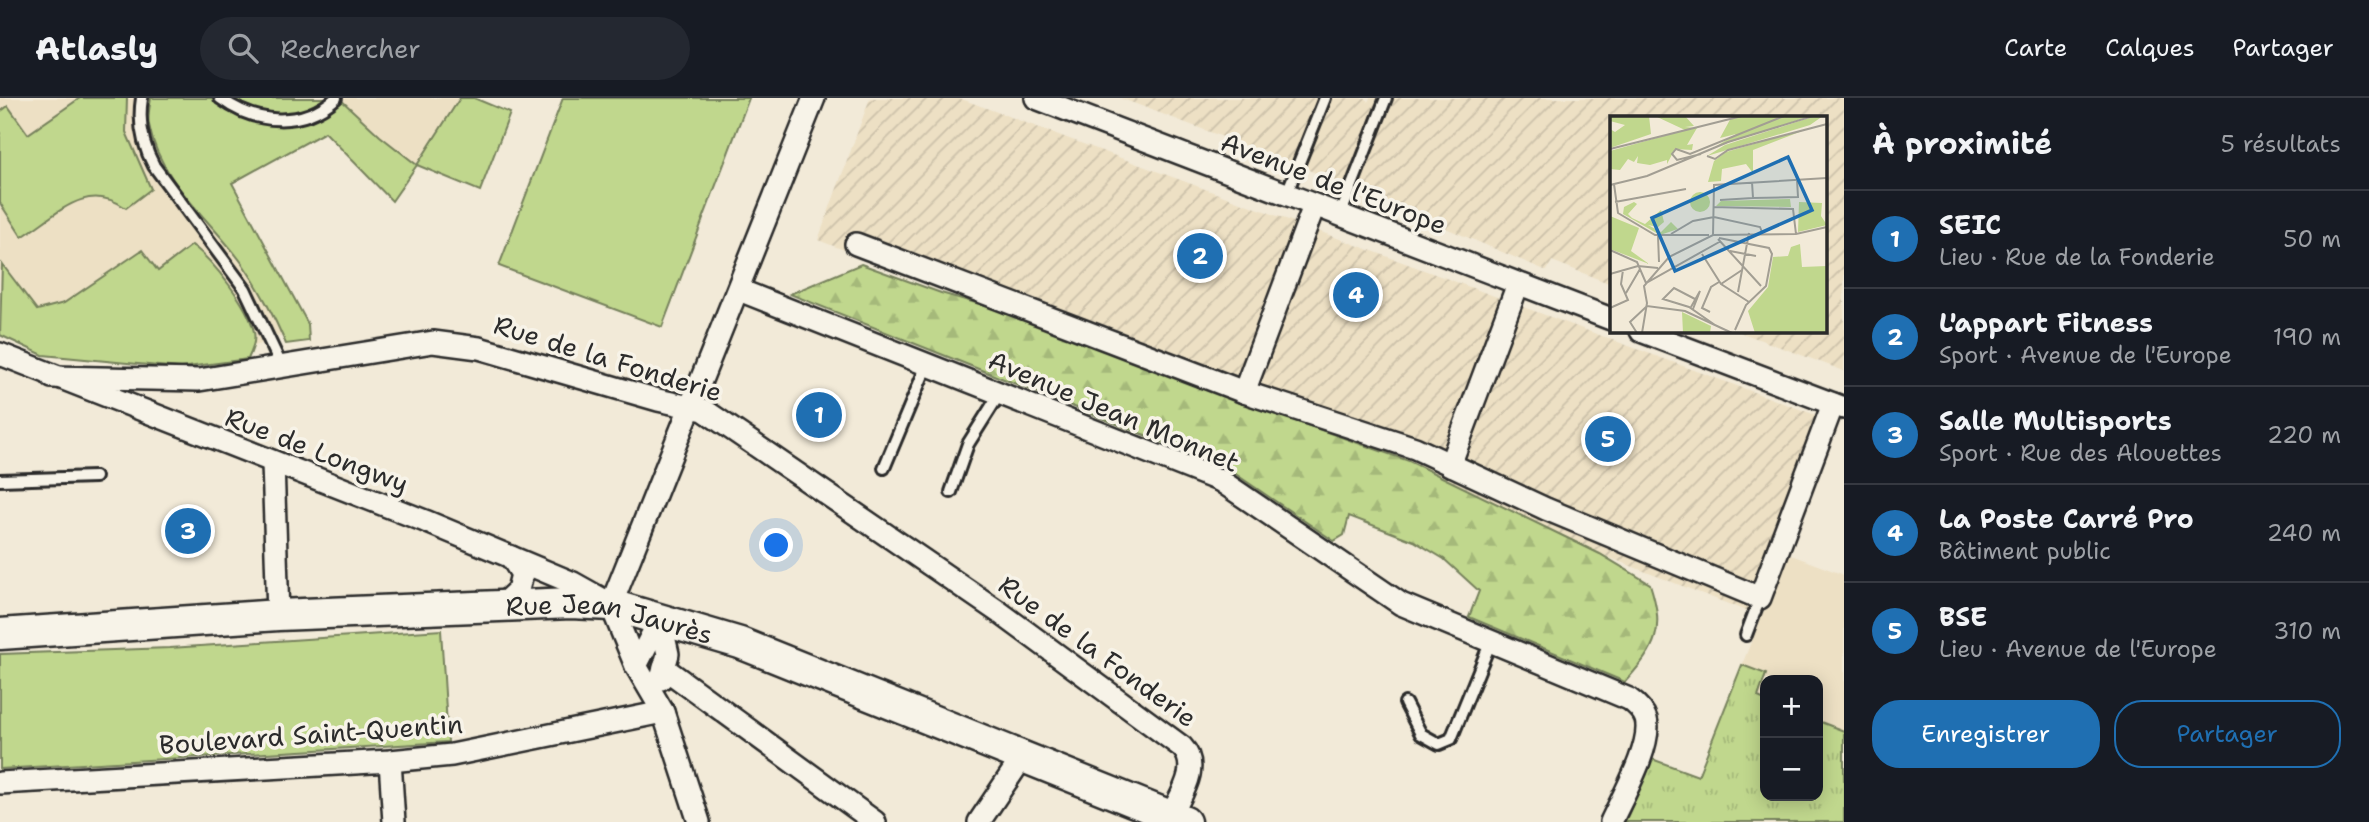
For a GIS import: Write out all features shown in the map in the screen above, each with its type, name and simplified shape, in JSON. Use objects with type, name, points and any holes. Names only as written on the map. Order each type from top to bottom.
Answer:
[{"type":"main road","name":"Rue Jean Jaurès","points":[[0,634],[278,615],[611,604],[693,628],[789,662],[1178,819]]},
{"type":"street","points":[[699,822],[660,705],[636,666],[611,604],[692,408],[814,98]]},
{"type":"street","name":"Avenue de l'Europe","points":[[1036,98],[1610,319]]},
{"type":"street","points":[[1244,392],[1314,205]]},
{"type":"street","points":[[856,244],[1244,392],[1415,449],[1546,509],[1760,598],[1838,406],[1644,332]]},
{"type":"street","points":[[1450,465],[1518,284]]},
{"type":"street","name":"Avenue Jean Monnet","points":[[739,290],[1222,481],[1401,604],[1615,692],[1640,708],[1647,729],[1644,745],[1611,822]]},
{"type":"street","name":"Rue de la Fonderie","points":[[52,377],[185,381],[371,350],[449,343],[503,354],[692,408],[720,419],[808,478],[999,612],[1182,747],[1188,753],[1192,768],[1178,819]]},
{"type":"street","name":"Rue de Longwy","points":[[0,354],[52,377],[511,557],[573,583],[611,604]]},
{"type":"street","points":[[273,463],[278,615]]},
{"type":"street","points":[[501,606],[518,590],[522,574],[511,557]]},
{"type":"street","points":[[636,666],[660,619]]},
{"type":"street","points":[[660,619],[666,661],[660,705]]},
{"type":"street","points":[[666,661],[693,628]]},
{"type":"street","points":[[666,661],[875,822]]},
{"type":"street","name":"Boulevard Saint-Quentin","points":[[0,783],[390,761],[452,755],[660,705]]},
{"type":"street","points":[[979,822],[1022,758]]},
{"type":"street","points":[[390,761],[394,822]]},
{"type":"lane","points":[[142,98],[143,137],[154,166],[245,289],[282,366]]},
{"type":"lane","points":[[220,98],[245,112],[286,120],[305,118],[336,98]]},
{"type":"lane","points":[[1286,195],[1325,98]]},
{"type":"lane","points":[[1340,216],[1386,98]]},
{"type":"lane","points":[[884,468],[927,365]]},
{"type":"lane","points":[[951,492],[968,444],[1000,393]]},
{"type":"lane","points":[[0,480],[96,477]]},
{"type":"lane","points":[[1745,635],[1760,598]]},
{"type":"lane","points":[[1405,703],[1421,734],[1439,744],[1451,739],[1491,641]]},
{"type":"shaded area","points":[[0,98],[460,98],[392,201],[325,132],[232,183],[308,324],[253,347],[248,359],[180,368],[43,355],[0,335]]},
{"type":"shaded area","points":[[870,98],[959,98],[1821,417],[1749,612],[1600,554],[1409,461],[1236,400],[818,240]]},
{"type":"shaded area","points":[[1120,98],[1366,98],[1368,102],[1370,98],[1844,98],[1844,371],[1740,332],[1826,332],[1826,116],[1610,116],[1610,284],[1552,261],[1547,271],[1297,165]]},
{"type":"shaded area","points":[[1786,553],[1844,575],[1844,731],[1823,723],[1823,675],[1766,675],[1742,665]]},
{"type":"green space","points":[[80,98],[127,98],[126,132],[151,189],[126,208],[112,200],[98,197],[72,203],[22,237],[0,203],[0,112],[8,106],[28,134]]},
{"type":"green space","points":[[151,98],[339,98],[380,136],[417,165],[392,201],[325,132],[232,183],[308,324],[309,341],[286,344],[242,263],[188,199],[163,164],[148,122]]},
{"type":"green space","points":[[460,98],[474,98],[510,113],[480,191],[417,165]]},
{"type":"green space","points":[[563,98],[749,98],[662,327],[499,266]]},
{"type":"green space","points":[[192,245],[220,273],[238,297],[251,321],[254,335],[248,359],[180,368],[43,355],[0,335],[2,264],[37,310],[64,303],[142,250],[158,271]]},
{"type":"green space","points":[[861,264],[941,293],[1004,311],[1236,400],[1409,461],[1600,554],[1650,584],[1657,614],[1651,648],[1625,682],[1469,617],[1479,591],[1444,559],[1414,541],[1349,516],[1344,535],[1334,541],[1225,467],[790,294]]},
{"type":"green space","points":[[441,630],[448,742],[0,769],[0,654],[170,648]]},
{"type":"green space","points":[[1742,665],[1766,674],[1760,675],[1758,697],[1760,801],[1823,801],[1823,723],[1844,731],[1844,822],[1625,822],[1652,759],[1698,776]]},
{"type":"place","name":"L'appart Fitness","points":[[1200,256]]},
{"type":"place","name":"La Poste Carré Pro","points":[[1356,295]]},
{"type":"place","name":"SEIC","points":[[819,415]]},
{"type":"place","name":"BSE","points":[[1608,439]]},
{"type":"place","name":"Salle Multisports","points":[[188,531]]}]
